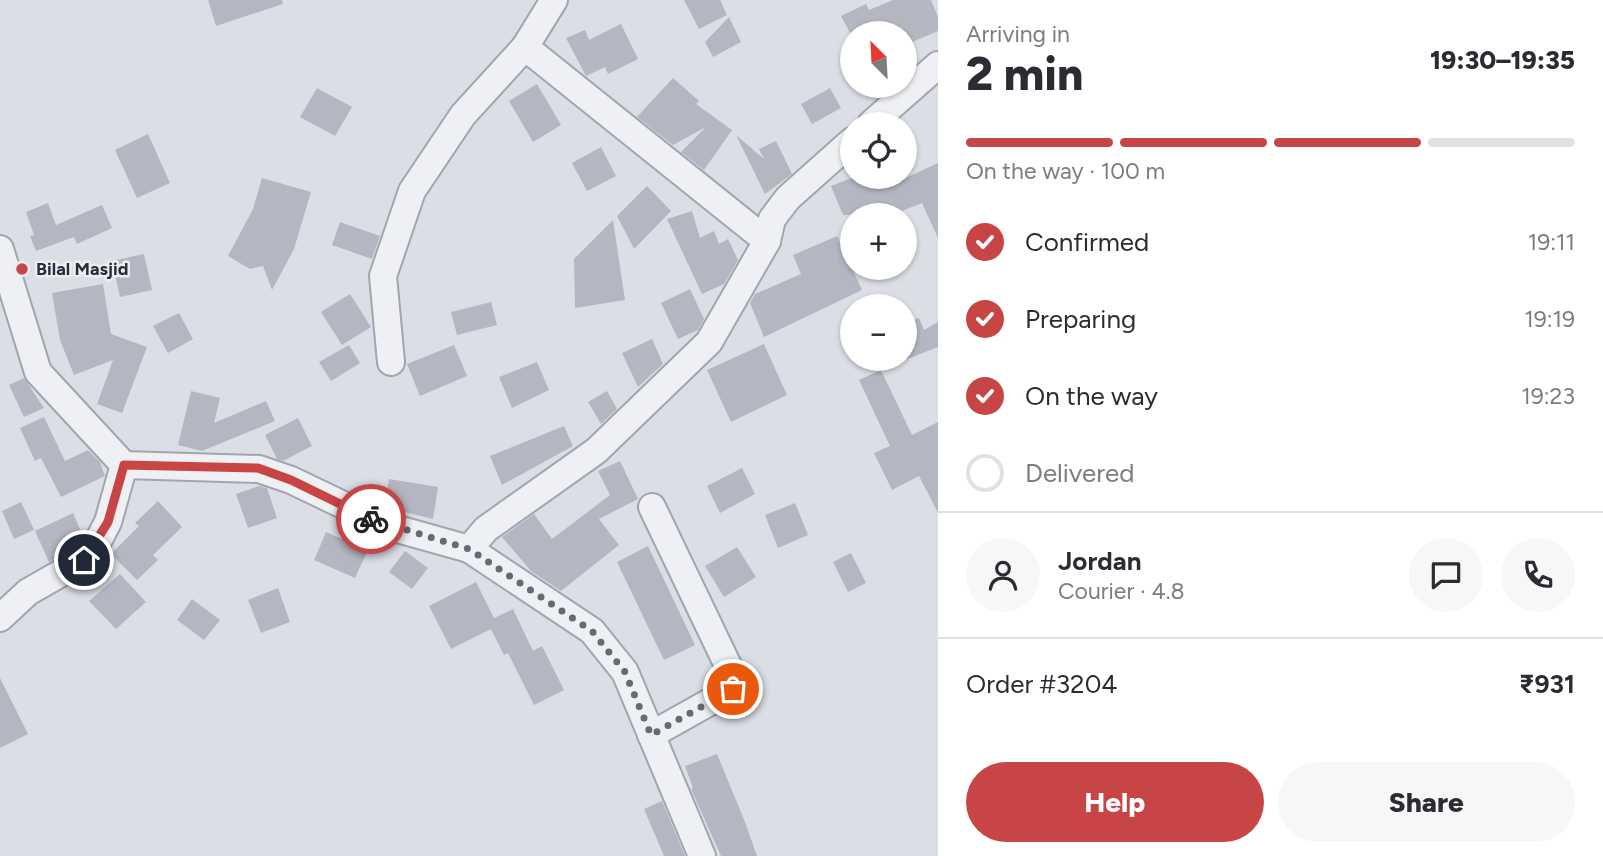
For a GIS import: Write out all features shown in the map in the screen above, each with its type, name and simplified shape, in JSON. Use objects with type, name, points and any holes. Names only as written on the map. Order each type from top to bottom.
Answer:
[{"type":"street","points":[[391,362],[383,276],[412,191],[463,115],[525,47],[554,0]]},
{"type":"street","points":[[525,47],[767,241]]},
{"type":"street","points":[[885,112],[938,65]]},
{"type":"street","points":[[469,549],[486,529],[596,451],[709,342],[767,241],[772,219],[788,198],[840,152]]},
{"type":"street","points":[[0,249],[37,372],[124,465],[258,468],[291,480],[343,508],[387,526],[469,549],[592,631],[625,672],[702,856]]},
{"type":"street","points":[[0,618],[29,592],[84,560],[96,545],[108,522],[124,465]]},
{"type":"street","points":[[651,735],[733,689],[733,676],[652,507]]},
{"type":"building","points":[[208,0],[282,0],[283,4],[216,26]]},
{"type":"building","points":[[684,0],[720,0],[727,15],[699,29]]},
{"type":"building","points":[[893,0],[931,0],[938,17],[938,31],[917,40],[917,21],[844,21],[841,16],[866,4],[869,10]]},
{"type":"building","points":[[729,17],[741,42],[713,57],[705,42]]},
{"type":"building","points":[[621,24],[638,59],[608,74],[605,67],[586,76],[566,38],[585,30],[589,40]]},
{"type":"building","points":[[673,78],[699,101],[696,104],[732,130],[704,170],[681,152],[706,127],[673,145],[637,117]]},
{"type":"building","points":[[537,84],[561,125],[533,142],[509,101]]},
{"type":"building","points":[[317,88],[352,107],[335,136],[300,117]]},
{"type":"building","points":[[830,88],[841,108],[812,124],[801,104]]},
{"type":"building","points":[[148,134],[170,183],[137,198],[115,150]]},
{"type":"building","points":[[736,135],[764,159],[759,149],[776,141],[792,174],[765,194]]},
{"type":"building","points":[[601,147],[616,176],[587,191],[572,163]]},
{"type":"building","points":[[938,163],[938,238],[922,203],[840,203],[840,208],[831,186],[840,182],[840,189],[917,189],[917,173]]},
{"type":"building","points":[[262,178],[311,192],[294,249],[272,290],[263,266],[250,269],[228,256],[253,209]]},
{"type":"building","points":[[647,186],[671,211],[634,249],[617,216]]},
{"type":"building","points":[[48,203],[56,225],[102,205],[112,228],[77,244],[74,237],[36,251],[26,212]]},
{"type":"building","points":[[692,211],[700,238],[714,231],[719,244],[728,239],[738,260],[724,284],[702,294],[667,219]]},
{"type":"building","points":[[613,220],[625,300],[575,308],[574,259]]},
{"type":"building","points":[[340,222],[380,236],[372,259],[332,245]]},
{"type":"building","points":[[837,236],[840,242],[840,280],[857,280],[862,290],[854,294],[840,294],[840,301],[764,337],[750,303],[755,294],[801,274],[793,255]]},
{"type":"building","points":[[144,254],[152,290],[120,297],[112,261]]},
{"type":"building","points":[[103,284],[111,334],[147,347],[122,413],[97,404],[113,360],[74,375],[60,340],[52,293]]},
{"type":"building","points":[[690,289],[704,319],[698,330],[678,339],[661,303]]},
{"type":"building","points":[[350,294],[371,327],[342,345],[321,312]]},
{"type":"building","points":[[491,302],[497,325],[457,335],[451,312]]},
{"type":"building","points":[[179,313],[193,339],[168,353],[153,326]]},
{"type":"building","points":[[917,319],[924,330],[938,322],[938,347],[917,355]]},
{"type":"building","points":[[652,339],[663,364],[638,387],[622,353]]},
{"type":"building","points":[[764,344],[787,395],[731,422],[707,370]]},
{"type":"building","points":[[349,345],[360,363],[331,381],[319,362]]},
{"type":"building","points":[[454,345],[467,376],[420,396],[407,364]]},
{"type":"building","points":[[537,362],[549,390],[512,408],[499,377]]},
{"type":"building","points":[[881,371],[912,435],[938,422],[938,513],[919,476],[892,490],[874,453],[890,446],[859,380]]},
{"type":"building","points":[[24,378],[44,408],[24,417],[9,385]]},
{"type":"building","points":[[191,391],[220,398],[214,423],[266,401],[275,421],[202,451],[178,445]]},
{"type":"building","points":[[607,391],[617,409],[601,424],[588,402]]},
{"type":"building","points":[[44,417],[65,461],[88,450],[100,462],[105,476],[61,497],[41,458],[35,461],[20,428]]},
{"type":"building","points":[[298,418],[312,446],[283,461],[277,459],[265,435]]},
{"type":"building","points":[[564,426],[573,446],[502,485],[490,456]]},
{"type":"building","points":[[620,461],[638,499],[599,519],[619,545],[561,591],[531,571],[502,537],[534,514],[552,539],[610,495],[598,471]]},
{"type":"building","points":[[742,468],[755,494],[720,513],[707,486]]},
{"type":"building","points":[[389,479],[438,487],[433,519],[384,507]]},
{"type":"building","points":[[259,486],[267,488],[277,518],[248,528],[236,494]]},
{"type":"building","points":[[158,501],[182,527],[153,555],[158,560],[137,580],[111,554],[139,526],[135,523]]},
{"type":"building","points":[[21,502],[34,530],[14,539],[2,511]]},
{"type":"building","points":[[795,503],[808,535],[778,548],[765,515]]},
{"type":"building","points":[[73,513],[83,536],[74,548],[49,562],[35,531]]},
{"type":"building","points":[[326,532],[368,550],[355,578],[314,560]]},
{"type":"building","points":[[648,546],[695,645],[664,660],[617,562]]},
{"type":"building","points":[[737,547],[756,577],[724,597],[705,566]]},
{"type":"building","points":[[405,551],[428,568],[412,589],[389,572]]},
{"type":"building","points":[[851,553],[866,583],[848,592],[833,562]]},
{"type":"building","points":[[120,574],[146,602],[116,629],[89,601]]},
{"type":"building","points":[[476,582],[494,618],[513,609],[533,651],[542,646],[564,690],[534,705],[508,653],[504,655],[491,629],[451,649],[429,606]]},
{"type":"building","points":[[278,588],[290,622],[261,633],[248,600]]},
{"type":"building","points":[[192,599],[220,620],[204,640],[177,620]]},
{"type":"building","points":[[0,678],[28,734],[0,748]]},
{"type":"building","points":[[717,754],[757,856],[721,856],[691,789],[693,788],[685,766]]},
{"type":"building","points":[[662,801],[685,856],[664,856],[644,809]]},
{"type":"way so far","points":[[371,519],[469,549],[592,631],[625,672],[651,735],[733,689]]},
{"type":"place","name":"Bilal Masjid","points":[[22,269]]},
{"type":"route","points":[[84,560],[96,545],[108,522],[124,465],[258,468],[291,480],[343,508],[371,519]]}]
